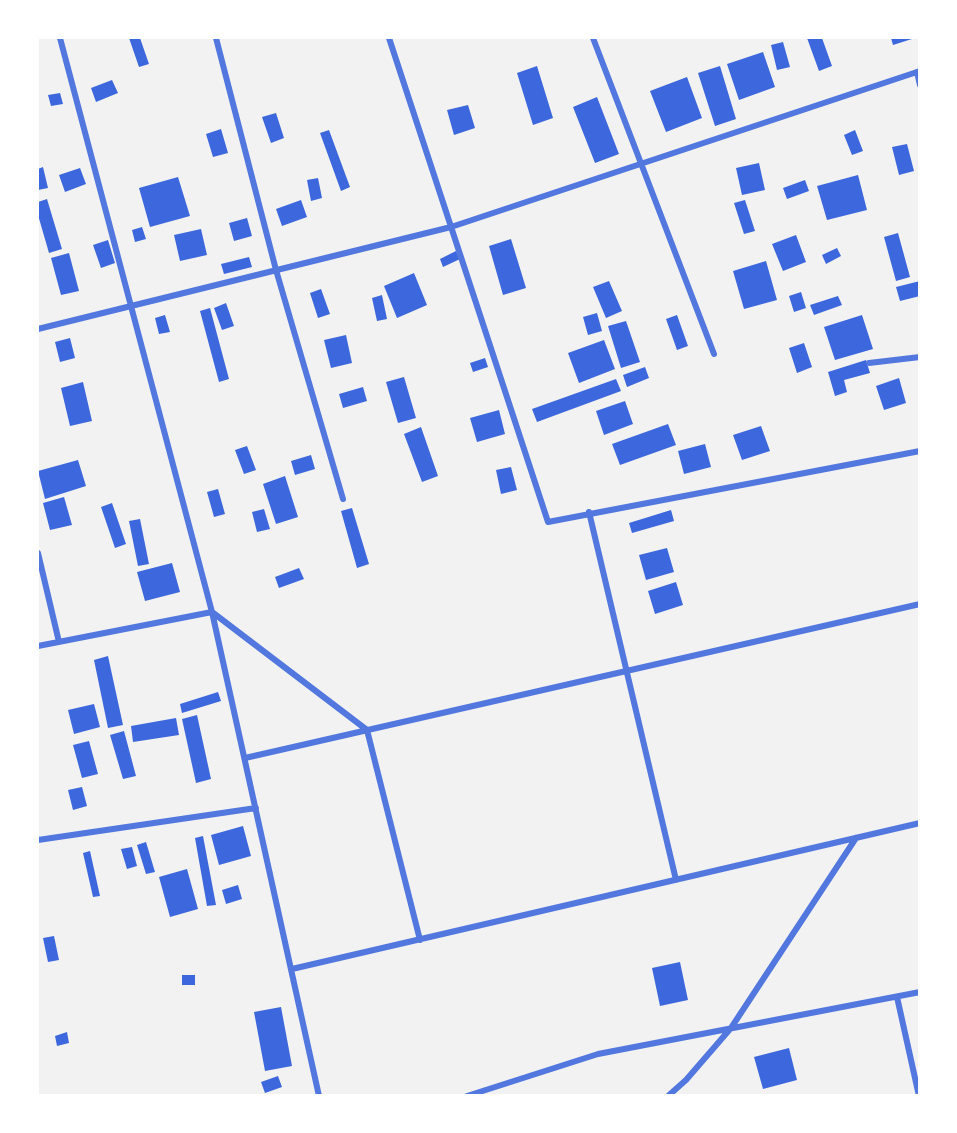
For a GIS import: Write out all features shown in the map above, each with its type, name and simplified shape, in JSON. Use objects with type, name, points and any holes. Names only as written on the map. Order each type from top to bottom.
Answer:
[{"type":"street","points":[[60,38],[133,306],[212,612],[320,1095]]},
{"type":"street","points":[[216,38],[276,270],[343,499]]},
{"type":"street","points":[[389,38],[548,522],[589,512],[920,451]]},
{"type":"street","points":[[593,38],[714,354]]},
{"type":"street","points":[[38,329],[451,227],[918,71],[920,85]]},
{"type":"street","points":[[869,363],[920,357]]},
{"type":"street","points":[[589,512],[675,880]]},
{"type":"street","points":[[38,553],[59,642]]},
{"type":"street","points":[[245,758],[920,604]]},
{"type":"street","points":[[38,646],[212,612],[367,730],[420,940]]},
{"type":"street","points":[[38,840],[256,808]]},
{"type":"street","points":[[292,969],[920,823]]},
{"type":"street","points":[[668,1095],[686,1080],[731,1028],[856,838]]},
{"type":"street","points":[[467,1095],[598,1054],[920,992]]},
{"type":"street","points":[[897,997],[919,1095]]},
{"type":"building","points":[[129,38],[140,38],[149,64],[139,67]]},
{"type":"building","points":[[807,38],[822,38],[832,66],[819,71]]},
{"type":"building","points":[[891,38],[915,38],[893,45]]},
{"type":"building","points":[[783,42],[790,67],[777,70],[771,45]]},
{"type":"building","points":[[763,52],[775,87],[739,100],[727,64]]},
{"type":"building","points":[[537,66],[553,118],[533,125],[517,73]]},
{"type":"building","points":[[720,66],[736,119],[715,126],[698,73]]},
{"type":"building","points":[[687,77],[702,118],[666,132],[650,91]]},
{"type":"building","points":[[112,80],[118,93],[96,102],[91,88]]},
{"type":"building","points":[[60,93],[63,104],[51,106],[48,95]]},
{"type":"building","points":[[597,97],[619,154],[595,163],[573,107]]},
{"type":"building","points":[[468,105],[475,128],[454,135],[447,110]]},
{"type":"building","points":[[276,113],[284,138],[271,143],[262,117]]},
{"type":"building","points":[[221,129],[228,153],[213,157],[206,134]]},
{"type":"building","points":[[329,130],[350,187],[341,191],[320,133]]},
{"type":"building","points":[[855,130],[863,151],[852,155],[844,135]]},
{"type":"building","points":[[907,144],[914,171],[899,175],[892,147]]},
{"type":"building","points":[[759,163],[765,190],[742,195],[736,168]]},
{"type":"building","points":[[43,167],[48,188],[38,190],[38,169]]},
{"type":"building","points":[[80,168],[86,184],[65,192],[59,175]]},
{"type":"building","points":[[858,175],[867,210],[827,220],[817,186]]},
{"type":"building","points":[[178,177],[190,216],[150,227],[139,188]]},
{"type":"building","points":[[318,178],[322,198],[311,201],[307,180]]},
{"type":"building","points":[[805,180],[809,191],[787,199],[783,188]]},
{"type":"building","points":[[47,199],[62,249],[49,253],[38,215],[38,202]]},
{"type":"building","points":[[301,200],[307,217],[282,226],[276,209]]},
{"type":"building","points":[[745,200],[755,231],[744,234],[734,203]]},
{"type":"building","points":[[247,218],[252,236],[234,241],[229,223]]},
{"type":"building","points":[[142,227],[146,239],[135,242],[132,230]]},
{"type":"building","points":[[201,229],[207,255],[180,261],[174,235]]},
{"type":"building","points":[[898,233],[910,277],[896,281],[884,237]]},
{"type":"building","points":[[796,235],[806,262],[783,271],[772,244]]},
{"type":"building","points":[[511,239],[526,288],[503,295],[489,246]]},
{"type":"building","points":[[108,240],[115,263],[101,268],[93,245]]},
{"type":"building","points":[[837,248],[841,256],[826,264],[822,255]]},
{"type":"building","points":[[456,251],[460,259],[443,267],[440,259]]},
{"type":"building","points":[[69,253],[79,291],[61,295],[51,258]]},
{"type":"building","points":[[249,257],[252,267],[224,274],[221,264]]},
{"type":"building","points":[[766,261],[777,300],[744,309],[733,271]]},
{"type":"building","points":[[414,273],[427,305],[397,318],[384,286]]},
{"type":"building","points":[[609,281],[622,311],[606,318],[593,287]]},
{"type":"building","points":[[920,281],[920,296],[900,301],[896,287]]},
{"type":"building","points":[[321,289],[330,314],[318,318],[310,293]]},
{"type":"building","points":[[801,292],[806,308],[794,312],[789,296]]},
{"type":"building","points":[[382,295],[387,319],[377,321],[372,298]]},
{"type":"building","points":[[838,296],[842,305],[814,315],[810,305]]},
{"type":"building","points":[[226,303],[234,326],[222,330],[214,308]]},
{"type":"building","points":[[210,308],[229,379],[219,382],[200,311]]},
{"type":"building","points":[[597,313],[602,331],[588,335],[583,317]]},
{"type":"building","points":[[165,315],[170,332],[159,334],[155,318]]},
{"type":"building","points":[[677,315],[688,346],[677,350],[666,319]]},
{"type":"building","points":[[862,315],[873,349],[835,360],[824,327]]},
{"type":"building","points":[[626,321],[640,362],[621,368],[608,326]]},
{"type":"building","points":[[346,335],[352,363],[331,368],[324,340]]},
{"type":"building","points":[[70,338],[75,358],[60,362],[55,342]]},
{"type":"building","points":[[604,340],[615,369],[579,383],[568,353]]},
{"type":"building","points":[[804,343],[812,367],[797,373],[789,348]]},
{"type":"building","points":[[485,358],[488,367],[473,372],[470,363]]},
{"type":"building","points":[[866,360],[870,373],[844,380],[847,392],[835,396],[828,372]]},
{"type":"building","points":[[645,367],[649,378],[627,387],[623,375]]},
{"type":"building","points":[[404,377],[416,418],[398,423],[386,382]]},
{"type":"building","points":[[899,378],[906,403],[884,410],[876,386]]},
{"type":"building","points":[[616,379],[621,391],[537,422],[532,409]]},
{"type":"building","points":[[83,382],[92,421],[70,426],[61,388]]},
{"type":"building","points":[[363,387],[367,401],[343,408],[339,394]]},
{"type":"building","points":[[625,401],[633,424],[604,435],[596,411]]},
{"type":"building","points":[[499,410],[505,434],[477,442],[470,418]]},
{"type":"building","points":[[668,424],[676,445],[620,465],[612,444]]},
{"type":"building","points":[[761,426],[770,451],[742,460],[733,435]]},
{"type":"building","points":[[421,427],[438,476],[422,482],[404,434]]},
{"type":"building","points":[[705,444],[711,467],[684,474],[678,451]]},
{"type":"building","points":[[247,446],[256,470],[244,474],[235,450]]},
{"type":"building","points":[[311,455],[315,469],[295,475],[291,461]]},
{"type":"building","points":[[78,460],[86,486],[45,499],[38,471]]},
{"type":"building","points":[[511,467],[517,490],[501,494],[496,470]]},
{"type":"building","points":[[285,476],[298,517],[276,524],[263,484]]},
{"type":"building","points":[[218,489],[225,514],[214,517],[207,492]]},
{"type":"building","points":[[64,497],[72,525],[50,530],[43,503]]},
{"type":"building","points":[[112,503],[126,544],[115,548],[101,507]]},
{"type":"building","points":[[352,508],[369,564],[357,568],[341,511]]},
{"type":"building","points":[[264,509],[270,529],[257,532],[252,512]]},
{"type":"building","points":[[671,510],[674,521],[632,533],[629,523]]},
{"type":"building","points":[[140,519],[149,564],[138,566],[129,521]]},
{"type":"building","points":[[667,548],[674,572],[646,580],[639,555]]},
{"type":"building","points":[[172,563],[180,592],[145,601],[137,572]]},
{"type":"building","points":[[299,568],[304,579],[279,588],[275,577]]},
{"type":"building","points":[[676,582],[683,605],[655,614],[648,591]]},
{"type":"building","points":[[108,656],[123,725],[108,728],[94,660]]},
{"type":"building","points":[[218,692],[221,701],[182,713],[180,704]]},
{"type":"building","points":[[94,704],[100,727],[74,734],[68,710]]},
{"type":"building","points":[[197,715],[211,779],[196,783],[182,719]]},
{"type":"building","points":[[176,718],[179,735],[133,742],[131,726]]},
{"type":"building","points":[[124,731],[136,776],[123,779],[110,735]]},
{"type":"building","points":[[89,741],[98,774],[82,778],[73,745]]},
{"type":"building","points":[[82,787],[87,806],[73,810],[68,790]]},
{"type":"building","points":[[243,826],[251,856],[219,865],[211,835]]},
{"type":"building","points":[[203,836],[216,905],[207,906],[195,838]]},
{"type":"building","points":[[146,842],[155,872],[146,874],[137,845]]},
{"type":"building","points":[[132,847],[137,866],[127,869],[121,849]]},
{"type":"building","points":[[90,851],[100,896],[93,897],[83,853]]},
{"type":"building","points":[[187,869],[198,909],[170,917],[159,877]]},
{"type":"building","points":[[238,885],[242,899],[226,904],[222,890]]},
{"type":"building","points":[[54,936],[59,960],[48,962],[43,938]]},
{"type":"building","points":[[680,962],[688,1000],[660,1006],[652,968]]},
{"type":"building","points":[[182,975],[195,975],[195,985],[182,985]]},
{"type":"building","points":[[281,1007],[292,1066],[265,1071],[254,1012]]},
{"type":"building","points":[[67,1032],[69,1043],[57,1046],[55,1036]]},
{"type":"building","points":[[789,1048],[797,1080],[763,1089],[754,1057]]},
{"type":"building","points":[[278,1076],[282,1087],[265,1093],[261,1082]]}]
